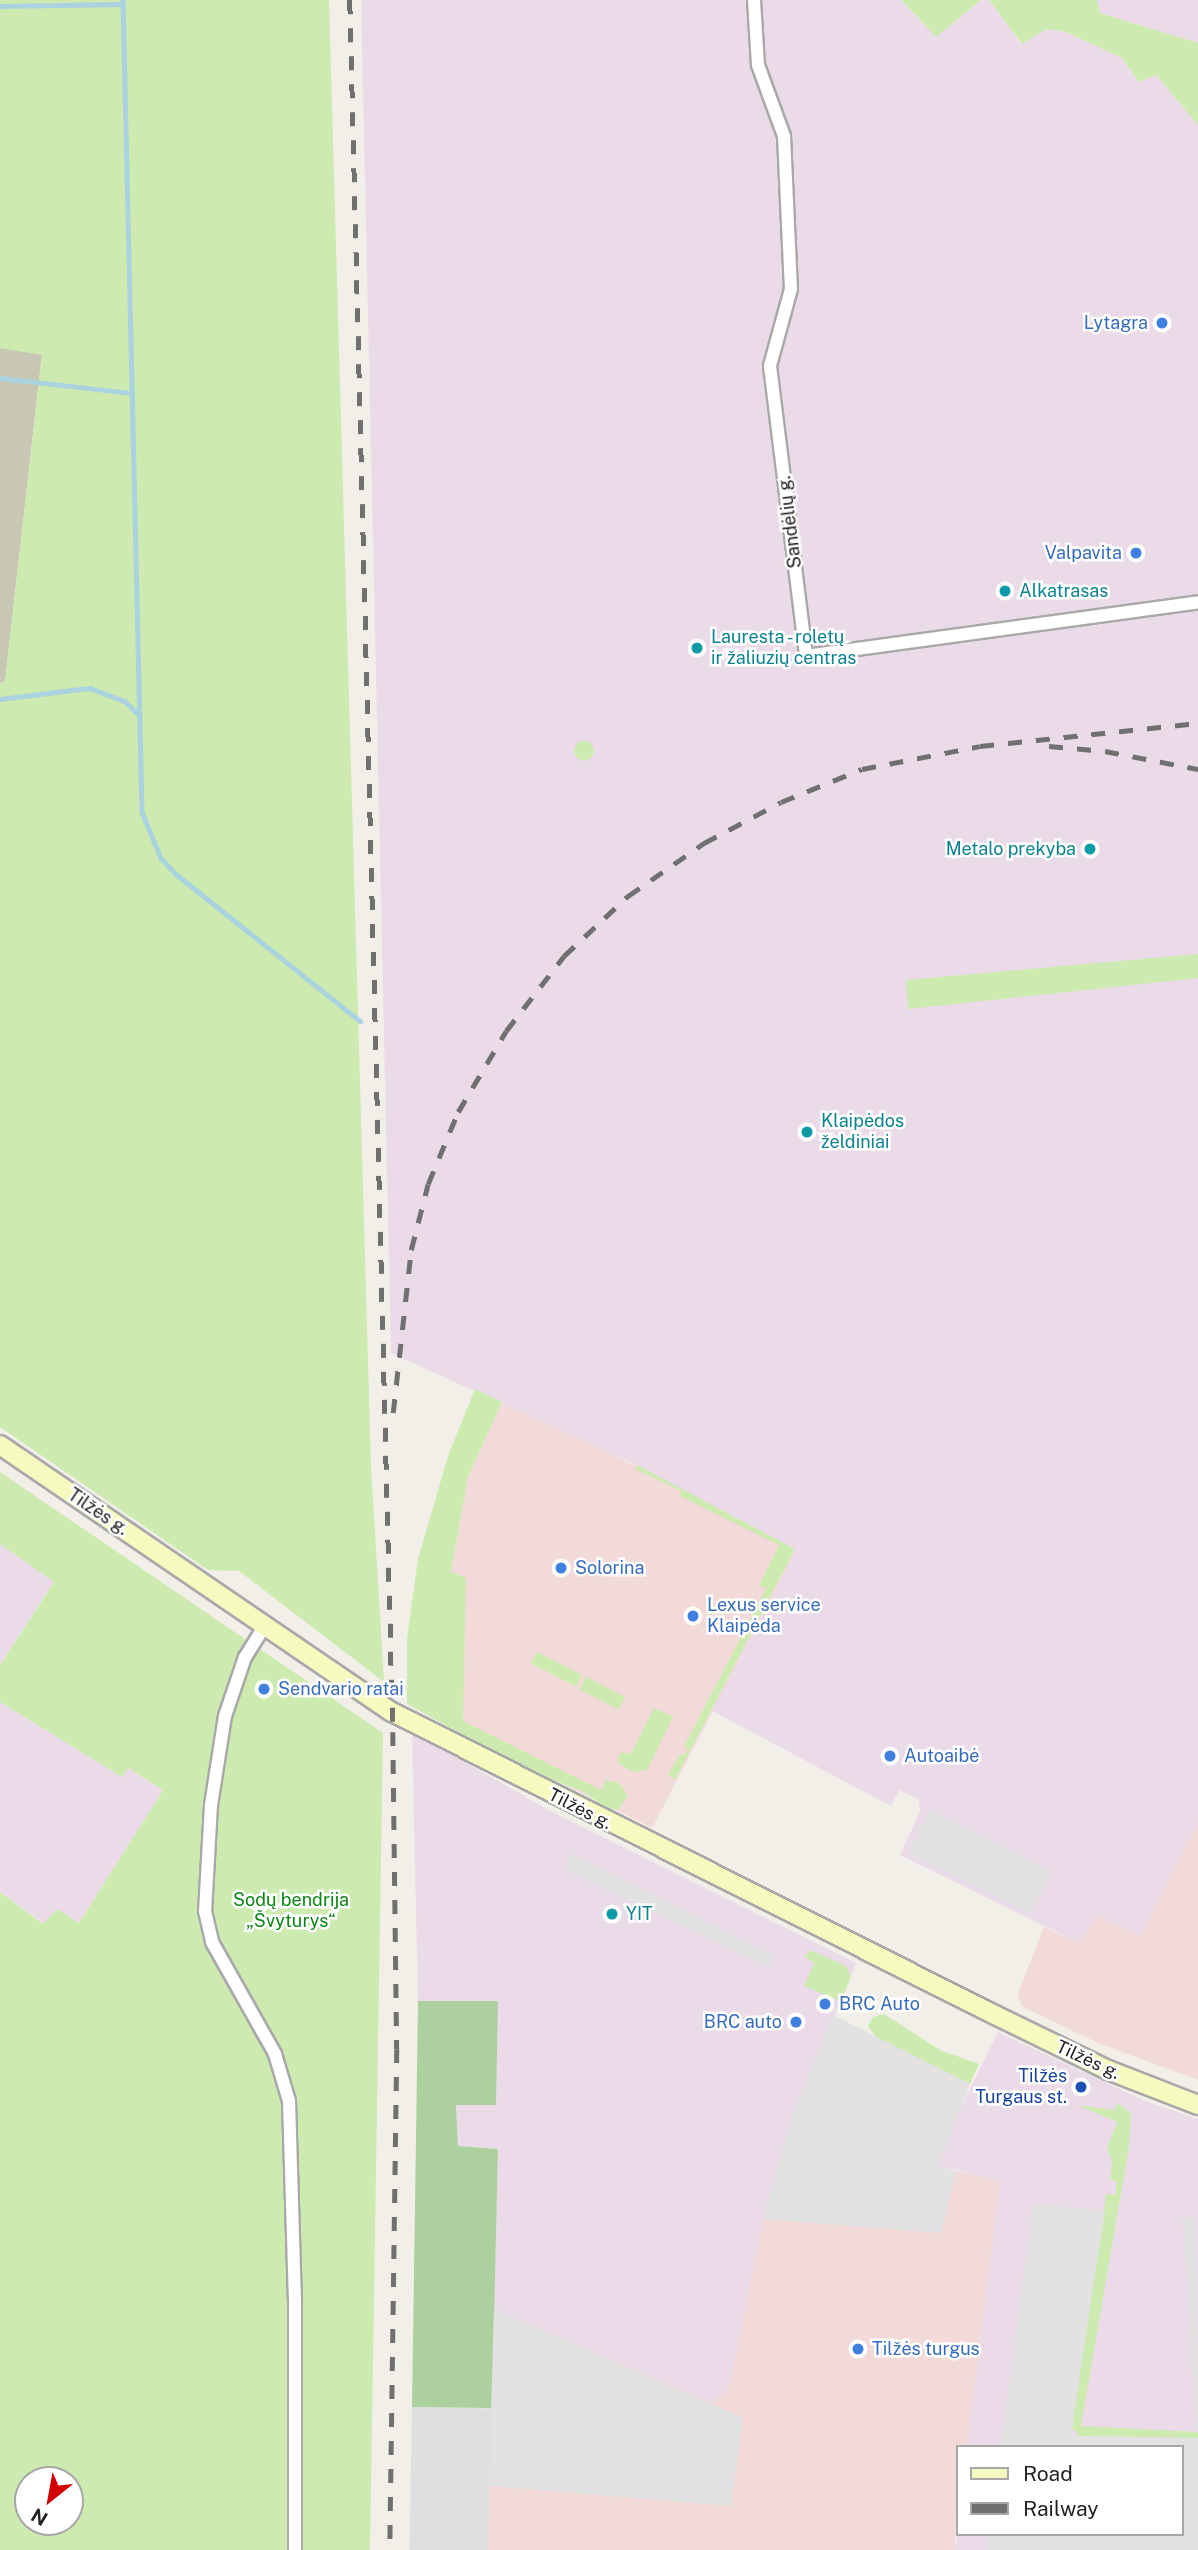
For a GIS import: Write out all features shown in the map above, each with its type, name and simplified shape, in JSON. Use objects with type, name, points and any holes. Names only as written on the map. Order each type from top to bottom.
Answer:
[{"type":"main road","name":"Tilžės g.","points":[[0,1445],[392,1712],[1074,2054],[1198,2105]]},
{"type":"street","name":"Sandėlių g.","points":[[754,0],[758,65],[785,136],[790,289],[770,366],[806,656],[1198,602]]},
{"type":"street","points":[[264,1627],[245,1657],[225,1716],[211,1805],[205,1911],[212,1942],[275,2054],[289,2101],[295,2299],[295,2550]]},
{"type":"shaded area","points":[[361,0],[901,0],[936,37],[981,0],[989,0],[1021,44],[1047,29],[1066,32],[1122,58],[1139,82],[1156,75],[1198,125],[1198,1823],[1140,1936],[1097,1916],[1079,1943],[900,1855],[920,1811],[919,1800],[899,1790],[891,1806],[712,1711],[795,1553],[637,1465],[391,1353]]},
{"type":"shaded area","points":[[1097,0],[1198,0],[1198,43],[1100,13]]},
{"type":"shaded area","points":[[0,348],[42,354],[5,682],[0,683]]},
{"type":"shaded area","points":[[502,1402],[637,1466],[795,1553],[652,1828],[460,1733],[451,1572],[468,1477]]},
{"type":"shaded area","points":[[0,1544],[54,1581],[0,1665]]},
{"type":"shaded area","points":[[0,1702],[122,1777],[128,1768],[163,1790],[79,1923],[44,1924],[0,1892]]},
{"type":"shaded area","points":[[412,1732],[547,1809],[856,1963],[793,2114],[763,2219],[729,2388],[712,2403],[494,2309],[498,2149],[458,2146],[456,2105],[497,2001],[418,2001]]},
{"type":"shaded area","points":[[930,1810],[1052,1872],[1031,1914],[909,1852]]},
{"type":"shaded area","points":[[1198,1823],[1198,2080],[1098,2043],[1021,2006],[1018,1993],[1044,1927],[1079,1943],[1097,1915],[1140,1936]]},
{"type":"shaded area","points":[[572,1854],[774,1956],[768,1967],[564,1869]]},
{"type":"shaded area","points":[[833,2015],[970,2084],[938,2165],[956,2171],[941,2233],[763,2219],[793,2114]]},
{"type":"shaded area","points":[[998,2032],[1145,2101],[1198,2119],[1198,2550],[955,2550],[957,2536],[1184,2536],[1184,2445],[967,2445],[1000,2182],[938,2165],[950,2129]]},
{"type":"shaded area","name":"Tilžės turgus","points":[[956,2171],[1000,2181],[967,2445],[956,2445],[955,2550],[488,2550],[494,2309],[712,2403],[729,2388],[763,2219],[941,2233]]},
{"type":"shaded area","points":[[1033,2204],[1105,2211],[1070,2436],[1198,2438],[1198,2550],[987,2550],[989,2536],[1184,2536],[1184,2445],[1001,2445]]},
{"type":"shaded area","points":[[1196,2217],[1198,2429],[1195,2429],[1183,2218]]},
{"type":"shaded area","points":[[494,2309],[743,2418],[731,2506],[489,2486]]},
{"type":"shaded area","points":[[412,2407],[492,2408],[490,2550],[410,2550]]},
{"type":"green space","points":[[0,0],[329,0],[371,1466],[384,1682],[239,1571],[208,1570],[0,1427],[0,683],[5,682],[42,355],[0,348]]},
{"type":"green space","points":[[901,0],[981,0],[936,37]]},
{"type":"green space","points":[[989,0],[1097,0],[1100,13],[1198,43],[1198,125],[1156,75],[1139,82],[1122,58],[1066,32],[1047,29],[1022,44]]},
{"type":"green space","points":[[580,741],[588,741],[594,751],[588,761],[580,761],[574,755],[574,747]]},
{"type":"green space","points":[[1198,954],[1198,978],[908,1009],[906,980]]},
{"type":"green space","points":[[475,1389],[502,1402],[468,1477],[451,1572],[466,1578],[463,1721],[601,1790],[606,1780],[619,1783],[628,1795],[619,1809],[608,1810],[584,1792],[527,1770],[407,1704],[407,1638],[418,1559],[448,1456]]},
{"type":"green space","points":[[637,1465],[795,1549],[675,1780],[668,1775],[680,1754],[684,1756],[688,1749],[684,1746],[766,1589],[759,1585],[779,1545],[680,1496],[681,1491],[635,1469]]},
{"type":"green space","name":"Sodų bendrija „Švyturys“","points":[[0,1472],[383,1733],[370,2550],[0,2550],[0,1892],[43,1924],[57,1909],[79,1923],[163,1790],[128,1768],[122,1777],[0,1702],[0,1665],[54,1582],[0,1544]]},
{"type":"green space","points":[[537,1652],[582,1675],[577,1687],[531,1664]]},
{"type":"green space","points":[[586,1677],[625,1697],[619,1709],[580,1689]]},
{"type":"green space","points":[[654,1708],[673,1717],[647,1770],[633,1772],[619,1764],[618,1756],[622,1752],[631,1754]]},
{"type":"green space","points":[[810,1950],[846,1966],[851,1977],[841,2001],[804,1986],[814,1963],[805,1957]]},
{"type":"green space","points":[[418,2001],[498,2001],[496,2105],[456,2105],[458,2146],[498,2149],[492,2408],[412,2407]]},
{"type":"green space","points":[[884,2014],[940,2050],[979,2064],[970,2084],[876,2038],[868,2026],[873,2017]]},
{"type":"green space","points":[[1118,2103],[1131,2113],[1129,2147],[1081,2426],[1198,2432],[1198,2438],[1079,2436],[1072,2428],[1106,2194],[1115,2195],[1117,2182],[1110,2179],[1112,2160],[1107,2148],[1117,2122],[1077,2105],[1114,2110]]},
{"type":"waterway","points":[[123,0],[142,812],[161,858],[176,874],[360,1021]]},
{"type":"waterway","points":[[0,6],[123,4]]},
{"type":"waterway","points":[[0,378],[132,393]]},
{"type":"waterway","points":[[0,699],[90,688],[126,702],[140,716]]},
{"type":"railway","points":[[350,0],[393,1732],[397,2049],[390,2550]]},
{"type":"railway","points":[[393,1413],[411,1250],[428,1184],[458,1112],[506,1031],[564,956],[628,896],[704,843],[781,802],[862,769],[980,746],[1198,723]]},
{"type":"railway","points":[[1049,746],[1105,751],[1198,769]]},
{"type":"place","name":"Lytagra","points":[[1162,323]]},
{"type":"place","name":"Valpavita","points":[[1136,553]]},
{"type":"place","name":"Alkatrasas","points":[[1005,591]]},
{"type":"place","name":"Lauresta - roletų ir žaliuzių centras","points":[[697,648]]},
{"type":"place","name":"Metalo prekyba","points":[[1090,849]]},
{"type":"place","name":"Klaipėdos želdiniai","points":[[807,1132]]},
{"type":"place","name":"Solorina","points":[[561,1568]]},
{"type":"place","name":"Lexus service Klaipėda","points":[[693,1616]]},
{"type":"place","name":"Sendvario ratai","points":[[264,1689]]},
{"type":"place","name":"Autoaibė","points":[[890,1756]]},
{"type":"place","name":"YIT","points":[[612,1914]]},
{"type":"place","name":"BRC Auto","points":[[825,2004]]},
{"type":"place","name":"BRC auto","points":[[796,2022]]},
{"type":"place","name":"Tilžės Turgaus st.","points":[[1081,2087]]},
{"type":"place","name":"Tilžės turgus","points":[[858,2349]]}]
